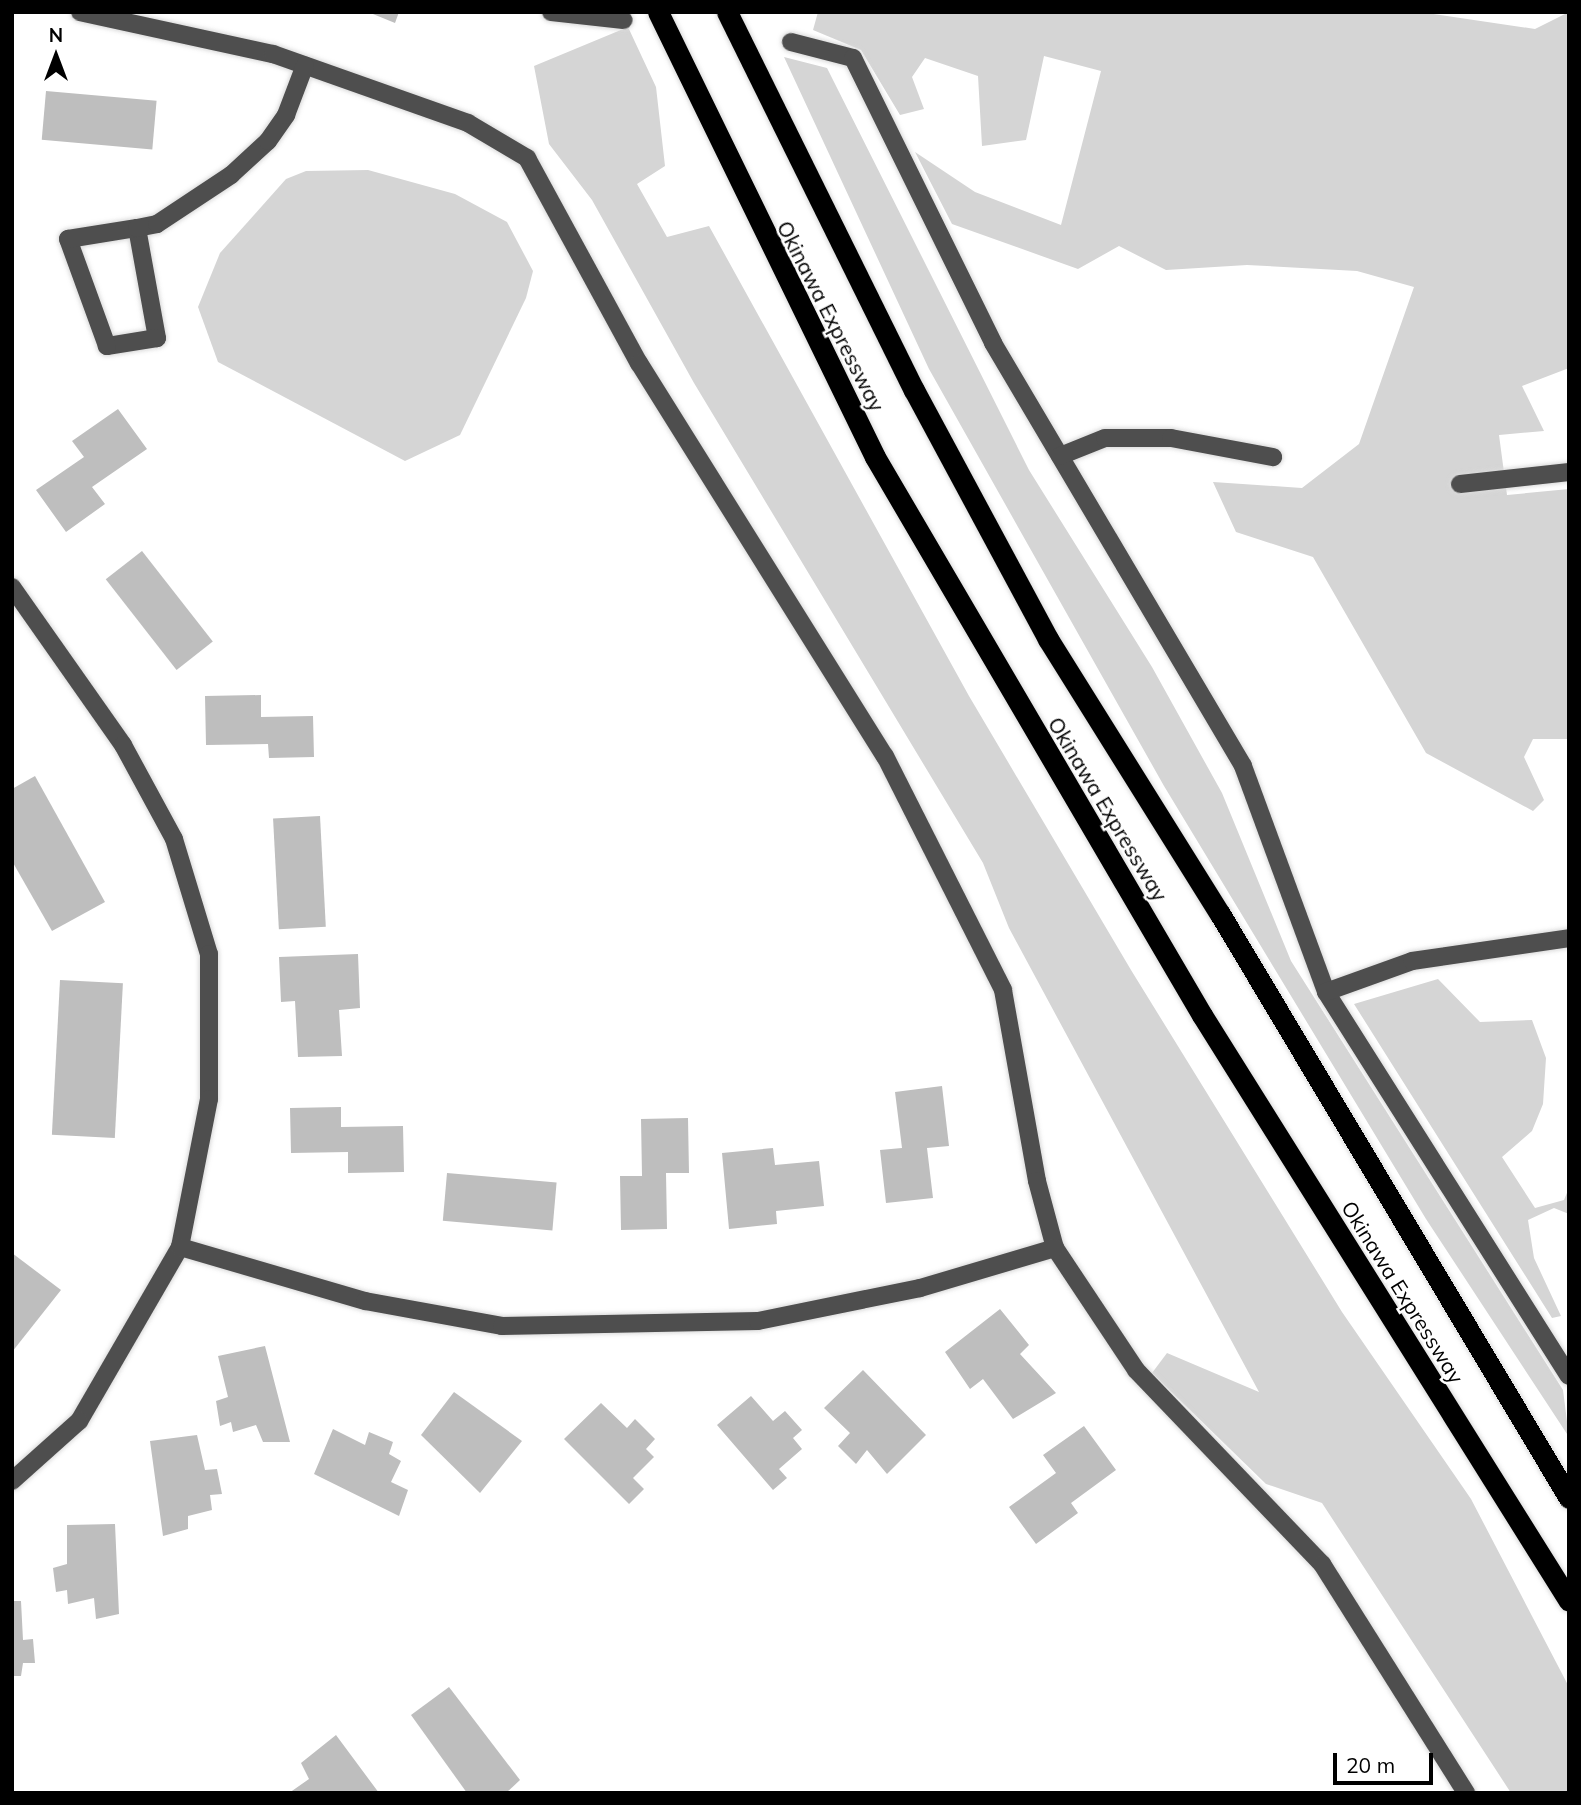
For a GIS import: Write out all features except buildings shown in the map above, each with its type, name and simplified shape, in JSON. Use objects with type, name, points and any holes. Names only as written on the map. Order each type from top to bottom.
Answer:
[{"type":"highway","name":"Okinawa Expressway","points":[[657,12],[874,457],[1202,1015],[1569,1601]]},
{"type":"highway","name":"Okinawa Expressway","points":[[727,12],[914,390],[1048,639],[1220,914],[1569,1498]]},
{"type":"street","points":[[80,12],[304,65],[468,123],[527,158],[639,363],[885,756],[1003,990],[1037,1181],[1055,1248],[1136,1370],[1322,1564],[1465,1793]]},
{"type":"street","points":[[551,12],[624,20]]},
{"type":"street","points":[[791,42],[853,58],[993,343],[1243,766],[1326,992],[1569,1376]]},
{"type":"street","points":[[137,228],[157,338],[107,346],[68,239],[137,228],[157,225],[231,175],[268,141],[286,115],[304,65]]},
{"type":"street","points":[[1060,456],[1105,438],[1171,438],[1273,457]]},
{"type":"street","points":[[1460,484],[1569,472]]},
{"type":"street","points":[[12,587],[123,745],[174,839],[209,954],[209,1099],[180,1247],[79,1421],[12,1481]]},
{"type":"street","points":[[1326,992],[1412,961],[1569,938]]},
{"type":"street","points":[[180,1247],[365,1301],[502,1326],[758,1321],[920,1288],[1055,1248]]},
{"type":"shaded area","points":[[818,12],[1420,12],[1535,29],[1569,12],[1569,368],[1522,386],[1544,431],[1499,435],[1507,495],[1569,489],[1569,739],[1533,739],[1524,757],[1544,800],[1533,811],[1426,753],[1313,557],[1236,532],[1213,482],[1302,488],[1359,444],[1414,287],[1357,271],[1247,265],[1166,270],[1119,246],[1078,269],[952,224],[915,152],[975,192],[1061,225],[1101,71],[1044,56],[1026,140],[982,146],[978,76],[925,58],[912,77],[924,109],[900,115],[861,50],[813,30]]},
{"type":"shaded area","points":[[628,27],[656,87],[665,166],[637,184],[667,237],[709,226],[969,696],[1131,970],[1342,1312],[1471,1499],[1569,1687],[1569,1793],[1511,1793],[1322,1503],[1266,1484],[1152,1373],[1167,1353],[1259,1392],[1009,928],[983,863],[694,383],[592,200],[549,144],[534,66]]},
{"type":"shaded area","points":[[784,57],[827,68],[1029,470],[1152,667],[1222,793],[1291,961],[1563,1390],[1569,1437],[1426,1219],[1164,786],[929,369]]},
{"type":"shaded area","points":[[368,170],[455,194],[507,222],[533,271],[526,298],[460,435],[405,461],[218,362],[198,307],[220,253],[286,179],[306,171]]},
{"type":"shaded area","points":[[1438,979],[1480,1022],[1532,1020],[1546,1058],[1543,1104],[1532,1131],[1502,1157],[1535,1208],[1564,1200],[1569,1188],[1569,1214],[1554,1208],[1528,1220],[1534,1258],[1561,1316],[1552,1318],[1354,1004]]}]
